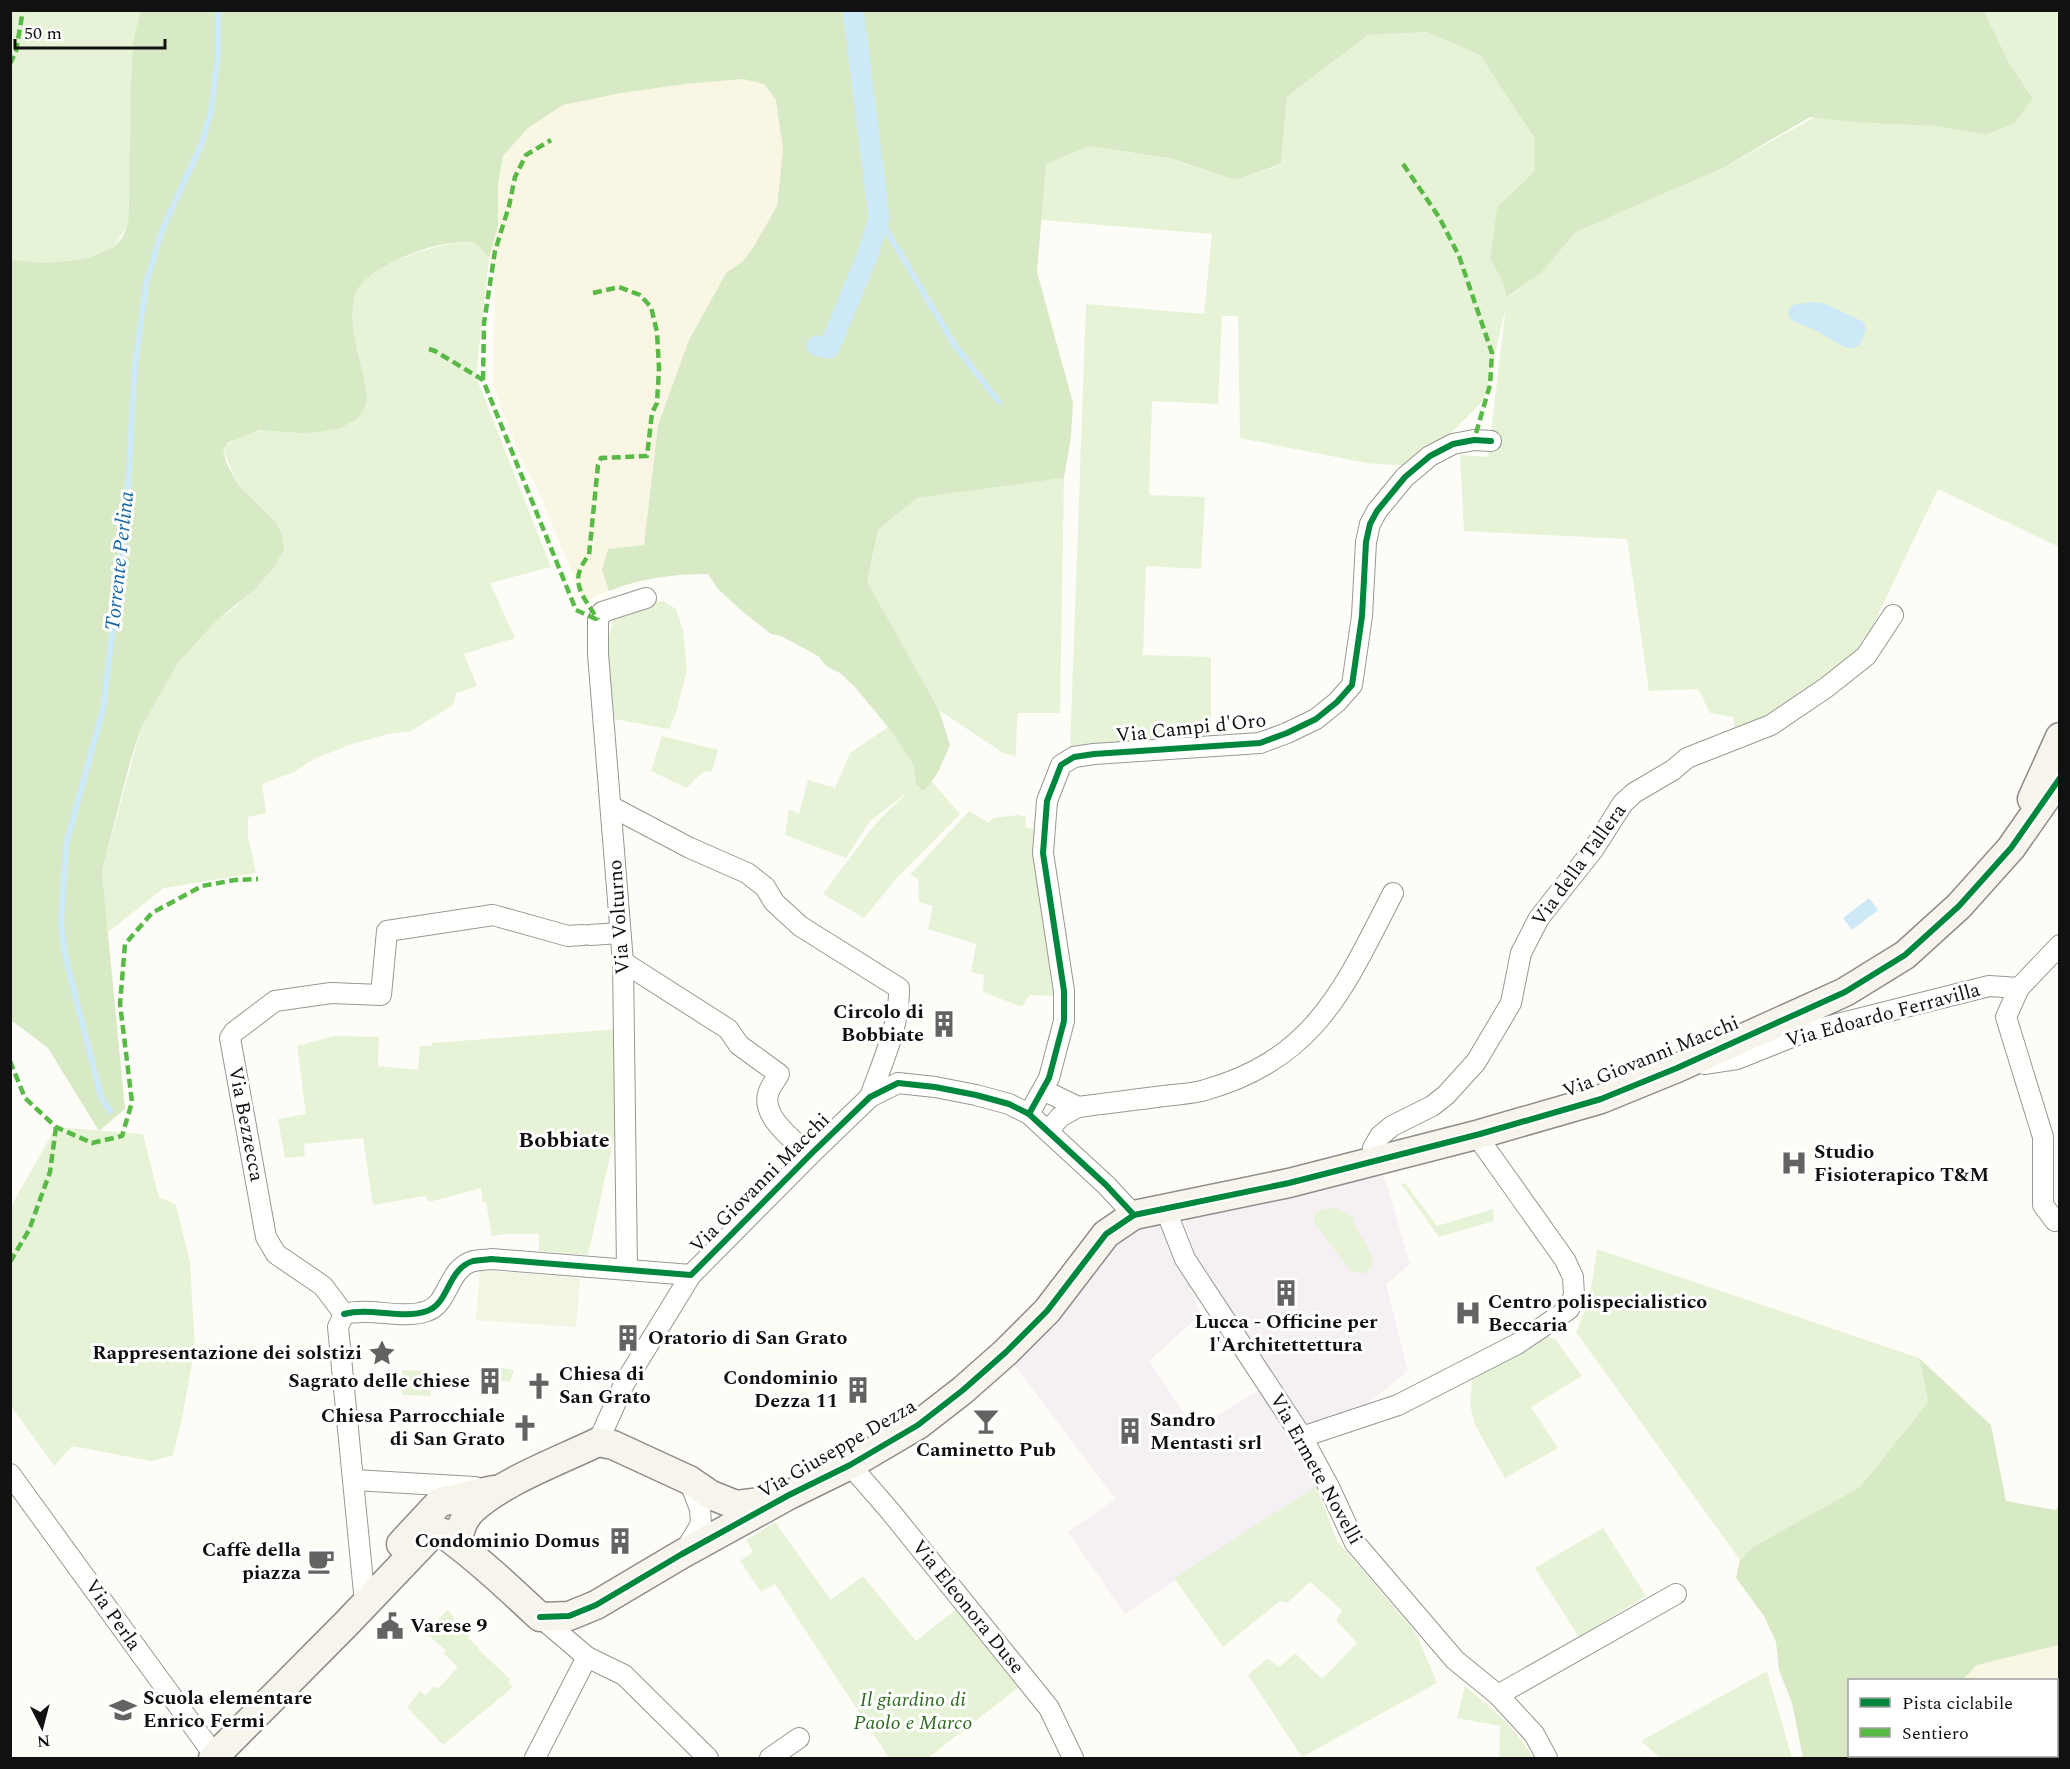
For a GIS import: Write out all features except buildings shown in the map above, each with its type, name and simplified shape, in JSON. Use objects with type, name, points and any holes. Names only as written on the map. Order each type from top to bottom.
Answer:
[{"type":"street","name":"Via Campi d'Oro","points":[[1029,1114],[1049,1078],[1064,1021],[1064,991],[1043,853],[1047,801],[1061,765],[1074,757],[1094,754],[1260,743],[1316,719],[1337,702],[1352,685],[1362,616],[1366,542],[1370,524],[1377,512],[1405,477],[1430,456],[1453,444],[1474,440],[1491,441]]},
{"type":"street","name":"Via Volturno","points":[[627,1269],[623,962],[598,654],[598,620],[602,612],[646,598]]},
{"type":"street","name":"Via della Tallera","points":[[1371,1162],[1373,1148],[1380,1136],[1392,1126],[1423,1111],[1446,1095],[1476,1062],[1511,1003],[1521,953],[1539,918],[1593,850],[1623,803],[1634,793],[1673,770],[1687,758],[1771,725],[1827,687],[1866,656],[1893,615]]},
{"type":"street","name":"Via Giovanni Macchi","points":[[2011,848],[2060,737]]},
{"type":"street","name":"Via Giovanni Macchi","points":[[1165,1208],[1289,1183],[1480,1134],[1601,1098],[1677,1068],[1845,992],[1905,955],[1959,906],[2011,848],[2060,778]]},
{"type":"street","points":[[612,807],[690,848],[747,873],[765,887],[774,902],[800,926],[899,988],[899,1005],[893,1032],[870,1097]]},
{"type":"street","points":[[1049,1130],[1060,1117],[1078,1107],[1203,1091],[1245,1077],[1285,1053],[1320,1020],[1346,982],[1393,893]]},
{"type":"street","name":"Via Bezzecca","points":[[344,1314],[323,1286],[276,1254],[266,1238],[230,1038],[234,1032],[275,1002],[331,993],[381,995],[387,931],[493,915],[568,936],[620,933]]},
{"type":"street","name":"Via Edoardo Ferravilla","points":[[2055,1221],[2043,1205],[2043,1137],[2006,1017],[2019,988],[2060,945]]},
{"type":"street","points":[[623,962],[728,1029],[740,1045],[779,1074],[768,1091],[767,1106],[774,1119],[809,1155]]},
{"type":"street","name":"Via Edoardo Ferravilla","points":[[1677,1068],[1737,1059],[1802,1033],[1989,986],[2019,988]]},
{"type":"street","name":"Via Giovanni Macchi","points":[[344,1314],[356,1311],[408,1313],[429,1311],[443,1298],[456,1271],[472,1261],[491,1259],[691,1275],[809,1155],[870,1097],[898,1083],[976,1095],[1008,1104],[1029,1114],[1049,1130],[1134,1215]]},
{"type":"street","points":[[1043,1090],[1078,1107]]},
{"type":"street","points":[[1302,1437],[1405,1402],[1517,1344],[1569,1309],[1574,1295],[1573,1277],[1565,1260],[1485,1146],[1480,1134]]},
{"type":"street","name":"Via Giuseppe Dezza","points":[[540,1617],[569,1616],[596,1605],[789,1495],[850,1466],[918,1425],[1006,1352],[1047,1311],[1106,1234],[1134,1215],[1165,1208]]},
{"type":"street","name":"Via Ermete Novelli","points":[[1165,1208],[1185,1259],[1302,1437],[1329,1487],[1354,1543],[1455,1660],[1498,1695],[1534,1734],[1547,1758]]},
{"type":"street","points":[[598,1442],[624,1384],[691,1275]]},
{"type":"street","points":[[344,1314],[338,1327],[365,1603]]},
{"type":"street","points":[[449,1538],[471,1511],[502,1489],[598,1442],[613,1445],[689,1480],[711,1495],[736,1505],[762,1503],[789,1495]]},
{"type":"street","name":"Via Eleonora Duse","points":[[850,1466],[890,1511],[1049,1708],[1073,1758]]},
{"type":"street","name":"Via Perla","points":[[10,1474],[214,1757]]},
{"type":"street","points":[[354,1480],[502,1489]]},
{"type":"street","points":[[682,1554],[701,1524],[700,1509],[689,1480]]},
{"type":"street","points":[[365,1603],[401,1543],[440,1502],[502,1489]]},
{"type":"street","points":[[214,1757],[429,1537],[449,1538],[498,1577],[587,1657],[624,1675],[708,1758]]},
{"type":"street","points":[[1498,1695],[1676,1594]]},
{"type":"street","points":[[542,1755],[587,1657],[577,1624],[582,1610]]},
{"type":"street","points":[[770,1758],[799,1738]]},
{"type":"shaded area","points":[[743,79],[764,84],[776,100],[783,150],[777,206],[753,248],[743,261],[726,273],[689,340],[658,425],[644,546],[602,570],[609,591],[584,601],[537,488],[524,465],[493,383],[495,277],[489,258],[498,226],[498,185],[503,156],[528,128],[563,105],[621,93]]},
{"type":"shaded area","points":[[1382,1169],[1410,1264],[1386,1284],[1408,1371],[1317,1445],[1333,1479],[1316,1486],[1125,1614],[1068,1532],[1116,1499],[1011,1361],[1104,1247],[1161,1216],[1201,1314],[1149,1361],[1194,1429],[1264,1387],[1212,1312],[1184,1219]]},
{"type":"shaded area","points":[[2059,1645],[2059,1758],[1929,1758],[2058,1757],[2058,1679],[1963,1679],[1977,1665]]},
{"type":"green space","points":[[11,11],[140,11],[133,42],[128,224],[114,247],[85,259],[47,263],[11,261]]},
{"type":"green space","points":[[140,11],[1984,11],[2008,61],[2033,98],[2014,123],[1986,135],[1934,126],[1853,122],[1810,117],[1723,168],[1576,232],[1541,273],[1507,297],[1502,280],[1490,259],[1497,207],[1535,171],[1535,139],[1480,55],[1427,32],[1368,35],[1287,97],[1281,164],[1235,180],[1173,159],[1089,146],[1046,164],[1037,272],[1073,403],[1071,437],[1064,478],[917,498],[878,530],[867,582],[939,710],[950,745],[937,774],[924,791],[916,785],[913,764],[888,727],[855,687],[840,673],[826,666],[818,656],[781,636],[771,634],[718,589],[708,574],[658,578],[609,591],[602,570],[608,549],[644,545],[658,425],[689,340],[726,273],[743,261],[753,248],[777,206],[783,150],[776,100],[764,84],[743,79],[621,93],[563,105],[528,128],[503,156],[498,185],[498,226],[489,258],[480,247],[472,243],[443,244],[388,264],[361,284],[355,295],[353,321],[367,400],[357,419],[340,428],[319,432],[259,430],[229,442],[223,450],[226,462],[238,485],[276,522],[281,532],[284,550],[273,568],[255,589],[216,621],[178,663],[141,728],[130,762],[102,871],[125,1109],[99,1131],[48,1048],[11,1020],[11,260],[47,263],[85,259],[114,247],[122,238],[128,224],[133,42]]},
{"type":"green space","points":[[1984,11],[2059,11],[2059,547],[1938,489],[1862,648],[1767,717],[1735,733],[1733,717],[1710,713],[1698,689],[1649,691],[1627,539],[1464,531],[1460,455],[1488,457],[1506,306],[1484,400],[1448,436],[1406,466],[1366,463],[1240,438],[1238,316],[1222,316],[1218,404],[1152,401],[1149,495],[1205,497],[1201,569],[1146,566],[1143,655],[1211,657],[1211,742],[1121,742],[1070,751],[1086,304],[1204,314],[1212,234],[1041,220],[1045,164],[1089,146],[1171,159],[1235,180],[1281,165],[1287,97],[1368,35],[1427,32],[1480,55],[1535,139],[1535,171],[1497,207],[1490,259],[1502,280],[1508,297],[1541,273],[1576,232],[1723,168],[1815,117],[1934,126],[1986,135],[2033,97],[2008,61]]},
{"type":"green space","points":[[459,242],[476,245],[489,258],[476,377],[551,567],[490,583],[515,638],[464,654],[477,686],[456,693],[453,705],[411,731],[388,734],[349,745],[314,759],[294,772],[262,784],[266,813],[248,817],[248,836],[256,873],[164,888],[108,932],[102,871],[141,728],[178,663],[216,621],[238,605],[283,541],[276,522],[238,485],[223,450],[232,441],[255,431],[319,432],[366,394],[355,344],[352,317],[355,294],[361,284],[385,266],[400,259]]},
{"type":"green space","points":[[1064,478],[1060,713],[1019,713],[1016,756],[1003,753],[939,710],[867,583],[878,530],[917,498]]},
{"type":"green space","points":[[663,601],[676,609],[683,630],[687,669],[676,713],[669,729],[614,719],[606,650],[613,620],[635,606]]},
{"type":"green space","points":[[888,727],[913,764],[916,785],[924,791],[931,781],[960,814],[895,880],[864,918],[823,894],[876,823],[909,791],[870,821],[846,858],[785,835],[789,809],[799,814],[808,780],[835,788],[850,753]]},
{"type":"green space","points":[[662,736],[718,750],[712,771],[703,772],[686,788],[651,771]]},
{"type":"green space","points":[[969,811],[989,823],[993,818],[1018,815],[1026,817],[1026,828],[1035,829],[1057,993],[1054,996],[1030,995],[1022,1007],[983,992],[984,975],[971,972],[976,944],[928,929],[933,906],[919,902],[918,879],[910,875]]},
{"type":"green space","points":[[618,1029],[620,1112],[588,1255],[539,1251],[539,1234],[492,1236],[481,1188],[429,1202],[425,1196],[373,1205],[363,1138],[304,1144],[305,1156],[285,1158],[278,1119],[306,1114],[297,1046],[334,1036],[379,1037],[378,1066],[418,1070],[420,1046],[431,1046],[432,1043]]},
{"type":"green space","points":[[56,1127],[143,1134],[159,1197],[176,1205],[190,1263],[195,1346],[173,1455],[151,1461],[72,1446],[54,1466],[11,1406],[10,1208]]},
{"type":"green space","points":[[1405,1183],[1437,1226],[1493,1209],[1494,1221],[1439,1237],[1401,1184]]},
{"type":"green space","points":[[1336,1208],[1353,1217],[1354,1224],[1371,1255],[1370,1269],[1363,1274],[1351,1271],[1314,1223],[1314,1213]]},
{"type":"green space","points":[[1597,1249],[1919,1358],[1928,1402],[1860,1487],[1753,1547],[1740,1560],[1576,1332],[1589,1301]]},
{"type":"green space","points":[[480,1270],[580,1278],[576,1327],[476,1320]]},
{"type":"green space","points":[[1539,1334],[1555,1339],[1582,1376],[1531,1407],[1558,1448],[1505,1478],[1475,1425],[1470,1404],[1472,1380]]},
{"type":"green space","points":[[1919,1358],[1991,1425],[2006,1501],[2055,1510],[2059,1507],[2059,1645],[1977,1665],[1963,1679],[1848,1679],[1848,1757],[1929,1758],[1803,1758],[1792,1703],[1779,1670],[1776,1642],[1764,1616],[1736,1578],[1740,1560],[1753,1547],[1860,1487],[1928,1402]]},
{"type":"green space","points":[[491,1366],[514,1370],[510,1382],[481,1377],[481,1367]]},
{"type":"green space","points":[[402,1370],[431,1371],[431,1396],[402,1395]]},
{"type":"green space","points":[[1316,1486],[1337,1541],[1412,1628],[1437,1683],[1302,1757],[1248,1675],[1267,1659],[1280,1667],[1295,1653],[1322,1679],[1357,1643],[1336,1620],[1342,1610],[1310,1582],[1287,1603],[1280,1601],[1223,1647],[1174,1578]]},
{"type":"green space","name":"Il giardino di Paolo e Marco","points":[[775,1522],[831,1600],[863,1576],[916,1641],[958,1608],[1019,1687],[928,1758],[889,1758],[775,1584],[761,1592],[740,1561],[753,1552],[746,1540]]},
{"type":"green space","points":[[1603,1528],[1646,1596],[1579,1637],[1535,1568]]},
{"type":"green space","points":[[447,1610],[452,1614],[455,1622],[470,1633],[468,1638],[478,1649],[511,1680],[508,1682],[513,1687],[443,1745],[407,1707],[420,1691],[426,1695],[434,1686],[438,1689],[458,1667],[444,1654],[446,1651],[426,1633]]},
{"type":"green space","points":[[1767,1671],[1792,1758],[1660,1758],[1641,1741]]},
{"type":"green space","points":[[1465,1686],[1511,1728],[1533,1758],[1499,1758],[1500,1726],[1457,1718]]},
{"type":"green space","points":[[2059,1708],[2059,1758],[2009,1758],[2058,1757]]},
{"type":"water","points":[[1823,303],[1864,322],[1866,331],[1859,345],[1846,348],[1789,317],[1788,312],[1793,305]]},
{"type":"water","points":[[1869,898],[1878,910],[1852,930],[1843,918]]},
{"type":"waterway","name":"Torrente Perlina","points":[[110,1111],[101,1097],[65,955],[61,923],[66,845],[103,709],[126,518],[135,364],[146,284],[162,230],[201,145],[211,112],[218,54],[218,10]]},
{"type":"waterway","points":[[817,346],[829,348],[868,254],[879,218],[853,10]]},
{"type":"waterway","points":[[879,218],[956,347],[999,402]]},
{"type":"marked path","points":[[10,64],[16,51],[23,10]]},
{"type":"marked path","points":[[483,380],[484,323],[495,251],[515,177],[526,155],[551,140]]},
{"type":"marked path","points":[[1403,164],[1439,217],[1459,256],[1492,353],[1490,385],[1474,440]]},
{"type":"marked path","points":[[593,293],[619,287],[640,295],[651,307],[657,332],[659,368],[657,403],[652,413],[647,456],[601,458],[598,465],[589,555],[582,565],[578,581],[583,596],[598,620]]},
{"type":"marked path","points":[[429,349],[483,380],[576,610],[598,620]]},
{"type":"marked path","points":[[10,1061],[25,1098],[56,1127],[92,1143],[122,1136],[132,1102],[120,1004],[125,944],[152,913],[202,886],[235,880],[258,879]]},
{"type":"marked path","points":[[10,1262],[29,1230],[50,1172],[56,1127]]},
{"type":"cycle path","points":[[1029,1114],[1049,1078],[1064,1021],[1064,991],[1043,853],[1047,801],[1061,765],[1074,757],[1094,754],[1260,743],[1316,719],[1337,702],[1352,685],[1362,616],[1366,542],[1370,524],[1377,511],[1405,477],[1430,456],[1453,444],[1474,440],[1491,441]]},
{"type":"cycle path","points":[[540,1617],[569,1616],[596,1605],[682,1554],[789,1495],[850,1465],[918,1425],[1006,1352],[1047,1311],[1106,1234],[1134,1215],[1289,1183],[1480,1134],[1601,1099],[1677,1068],[1845,992],[1905,955],[1959,906],[2011,848],[2060,778]]},
{"type":"cycle path","points":[[344,1314],[354,1312],[407,1314],[427,1311],[440,1301],[458,1271],[464,1265],[477,1260],[491,1259],[691,1275],[870,1097],[898,1083],[976,1095],[1009,1104],[1029,1114],[1106,1185],[1134,1215]]},
{"type":"place","name":"Circolo di Bobbiate","points":[[944,1024]]},
{"type":"place","name":"Studio Fisioterapico T&M","points":[[1794,1163]]},
{"type":"place","name":"Lucca - Officine per l'Architettettura","points":[[1286,1293]]},
{"type":"place","name":"Centro polispecialistico Beccaria","points":[[1468,1313]]},
{"type":"place","name":"Oratorio di San Grato","points":[[628,1338]]},
{"type":"place","name":"Rappresentazione dei solstizi","points":[[382,1353]]},
{"type":"place","name":"Sagrato delle chiese","points":[[490,1381]]},
{"type":"place","name":"Chiesa di San Grato","points":[[539,1386]]},
{"type":"place","name":"Condominio Dezza 11","points":[[858,1390]]},
{"type":"place","name":"Caminetto Pub","points":[[986,1421]]},
{"type":"place","name":"Chiesa Parrocchiale di San Grato","points":[[525,1428]]},
{"type":"place","name":"Sandro Mentasti srl","points":[[1130,1431]]},
{"type":"place","name":"Condominio Domus","points":[[620,1541]]},
{"type":"place","name":"Caffè della piazza","points":[[321,1561]]},
{"type":"place","name":"Varese 9","points":[[390,1626]]},
{"type":"place","name":"Scuola elementare Enrico Fermi","points":[[123,1710]]},
{"type":"district","name":"Bobbiate","points":[[564,1140]]}]
